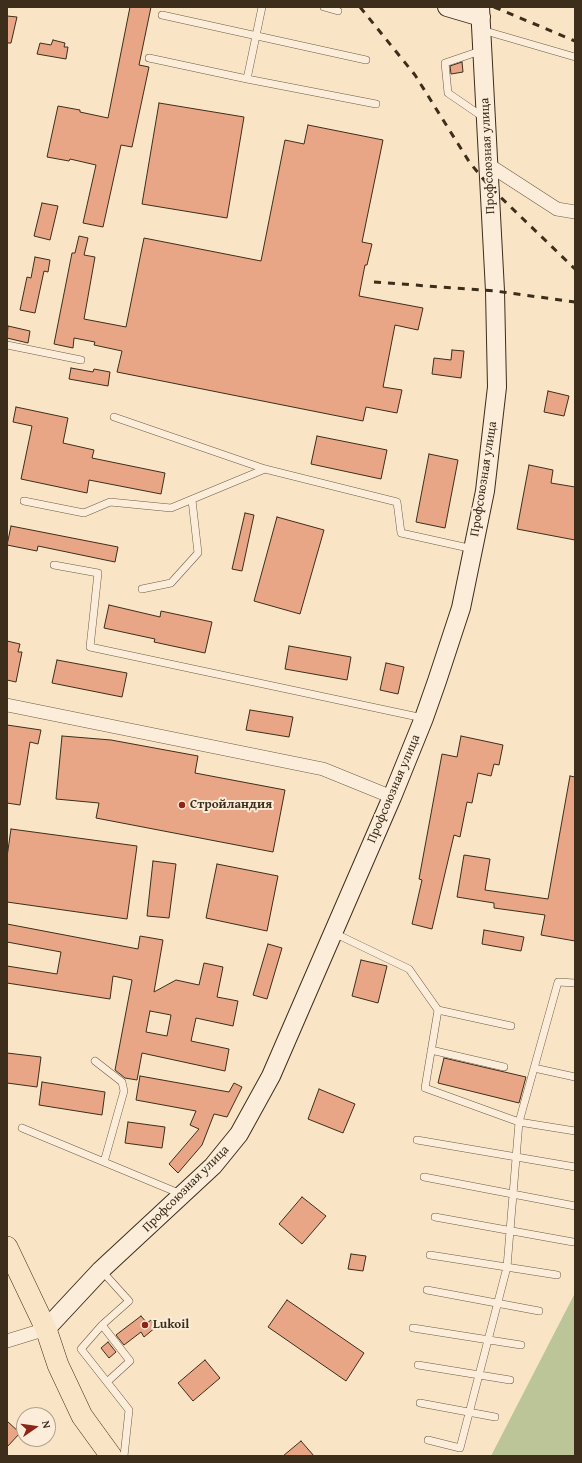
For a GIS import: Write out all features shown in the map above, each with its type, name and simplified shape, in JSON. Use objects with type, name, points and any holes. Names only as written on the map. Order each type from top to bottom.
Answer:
[{"type":"main road","points":[[447,7],[481,18]]},
{"type":"main road","name":"Профсоюзная улица","points":[[46,1329],[101,1270],[213,1166],[239,1134],[270,1076],[392,797],[424,718],[461,608],[485,491],[496,387],[495,291],[481,18]]},
{"type":"main road","points":[[7,1247],[46,1329],[58,1365],[82,1416],[111,1456]]},
{"type":"street","points":[[489,165],[558,209],[575,212]]},
{"type":"street","points":[[7,705],[323,769],[392,797]]},
{"type":"street","points":[[7,1341],[46,1329]]},
{"type":"lane","points":[[247,79],[262,7]]},
{"type":"lane","points":[[324,7],[338,11]]},
{"type":"lane","points":[[162,16],[366,60]]},
{"type":"lane","points":[[481,18],[575,57]]},
{"type":"lane","points":[[483,50],[445,63],[448,93],[486,120]]},
{"type":"lane","points":[[149,58],[376,104]]},
{"type":"lane","points":[[7,345],[81,360]]},
{"type":"lane","points":[[114,417],[265,469],[396,502],[401,533],[473,549]]},
{"type":"lane","points":[[24,501],[84,513],[110,502],[171,508],[265,469]]},
{"type":"lane","points":[[142,589],[171,583],[198,553],[192,500]]},
{"type":"lane","points":[[54,565],[98,573],[90,647],[424,718]]},
{"type":"lane","points":[[332,932],[409,969],[438,1010],[510,1026]]},
{"type":"lane","points":[[428,1440],[460,1448],[507,1267],[519,1122],[558,982],[575,983]]},
{"type":"lane","points":[[438,1010],[424,1088],[519,1122],[575,1131]]},
{"type":"lane","points":[[431,1050],[504,1066]]},
{"type":"lane","points":[[95,1061],[122,1082],[124,1091],[104,1162]]},
{"type":"lane","points":[[534,1068],[575,1077]]},
{"type":"lane","points":[[22,1128],[183,1195]]},
{"type":"lane","points":[[417,1140],[575,1167]]},
{"type":"lane","points":[[424,1177],[575,1206]]},
{"type":"lane","points":[[435,1217],[573,1242]]},
{"type":"lane","points":[[430,1255],[557,1275]]},
{"type":"lane","points":[[101,1270],[129,1301],[102,1325],[81,1349],[130,1410],[124,1456]]},
{"type":"lane","points":[[427,1290],[539,1311]]},
{"type":"lane","points":[[102,1325],[130,1361],[108,1382]]},
{"type":"lane","points":[[413,1328],[521,1345]]},
{"type":"lane","points":[[418,1365],[510,1380]]},
{"type":"lane","points":[[420,1403],[495,1417]]},
{"type":"green space","points":[[575,1293],[575,1456],[491,1456]]},
{"type":"building","points":[[130,7],[151,7],[139,65],[149,67],[132,147],[121,145],[103,227],[83,223],[96,165],[70,159],[69,161],[47,157],[58,106],[80,110],[80,112],[108,118]]},
{"type":"building","points":[[7,16],[17,17],[11,43],[7,43]]},
{"type":"building","points":[[53,40],[65,43],[64,47],[68,47],[66,59],[37,54],[40,43],[51,45]]},
{"type":"building","points":[[462,62],[463,72],[451,74],[450,66]]},
{"type":"building","points":[[159,103],[244,117],[227,218],[142,204]]},
{"type":"building","points":[[308,125],[383,140],[362,242],[372,244],[367,265],[365,265],[359,296],[423,308],[418,330],[395,325],[383,387],[402,390],[397,413],[366,407],[363,421],[117,372],[122,351],[94,345],[95,342],[74,338],[73,348],[54,344],[72,253],[75,253],[79,236],[88,238],[84,255],[95,257],[84,319],[126,327],[144,238],[261,261],[285,140],[304,144]]},
{"type":"building","points":[[42,203],[58,206],[50,240],[34,236]]},
{"type":"building","points":[[35,257],[50,260],[48,272],[44,271],[35,313],[20,310],[27,277],[31,278]]},
{"type":"building","points":[[8,326],[30,331],[28,343],[7,338]]},
{"type":"building","points":[[452,350],[464,351],[461,378],[432,374],[434,358],[451,360]]},
{"type":"building","points":[[71,368],[93,372],[94,369],[110,372],[108,386],[69,379]]},
{"type":"building","points":[[548,391],[569,396],[564,416],[544,412]]},
{"type":"building","points":[[16,407],[68,418],[63,443],[94,450],[92,458],[165,473],[161,494],[89,480],[87,493],[21,479],[32,426],[13,422]]},
{"type":"building","points":[[317,436],[387,450],[381,479],[311,464]]},
{"type":"building","points":[[429,454],[458,460],[445,528],[416,522]]},
{"type":"building","points":[[529,465],[553,470],[551,483],[575,487],[575,540],[517,529]]},
{"type":"building","points":[[245,513],[254,515],[242,571],[232,569]]},
{"type":"building","points":[[277,517],[324,530],[300,614],[254,601]]},
{"type":"building","points":[[11,526],[118,547],[115,562],[38,546],[37,551],[7,545]]},
{"type":"building","points":[[109,605],[160,617],[161,611],[212,622],[205,653],[154,642],[155,639],[104,628]]},
{"type":"building","points":[[7,641],[20,644],[18,652],[22,652],[16,682],[7,680]]},
{"type":"building","points":[[289,646],[351,657],[347,680],[285,669]]},
{"type":"building","points":[[57,660],[127,673],[122,697],[52,683]]},
{"type":"building","points":[[386,663],[404,667],[398,694],[380,690]]},
{"type":"building","points":[[250,710],[293,717],[289,737],[246,730]]},
{"type":"building","points":[[7,725],[41,730],[38,744],[30,742],[20,805],[7,803]]},
{"type":"building","points":[[62,736],[111,740],[198,756],[195,773],[285,790],[273,852],[96,818],[99,803],[56,799]]},
{"type":"building","points":[[461,736],[503,745],[499,765],[494,764],[491,776],[478,773],[472,803],[467,802],[460,837],[454,835],[432,929],[412,924],[422,880],[419,879],[442,754],[457,757]]},
{"type":"building","points":[[570,776],[575,777],[575,941],[541,935],[545,915],[494,908],[494,903],[457,897],[464,855],[490,859],[485,890],[548,899]]},
{"type":"building","points":[[11,829],[137,846],[127,919],[7,902],[7,857]]},
{"type":"building","points":[[153,861],[176,864],[169,918],[147,916]]},
{"type":"building","points":[[217,864],[278,876],[267,931],[206,918]]},
{"type":"building","points":[[7,924],[138,949],[140,936],[163,940],[154,992],[176,980],[199,985],[204,963],[223,967],[217,997],[238,1001],[233,1026],[196,1018],[191,1041],[229,1049],[225,1071],[142,1053],[137,1080],[125,1078],[115,1070],[132,980],[113,976],[110,999],[7,983],[7,966],[57,974],[61,952],[7,942]],"holes":[[[150,1011],[171,1015],[167,1036],[146,1032]]]},
{"type":"building","points":[[484,930],[524,937],[521,951],[482,944]]},
{"type":"building","points":[[268,944],[282,948],[267,999],[253,995]]},
{"type":"building","points":[[361,960],[387,966],[378,1003],[352,996]]},
{"type":"building","points":[[7,1053],[41,1057],[37,1087],[7,1083]]},
{"type":"building","points":[[444,1058],[526,1077],[519,1103],[438,1083]]},
{"type":"building","points":[[140,1076],[229,1092],[234,1083],[242,1087],[227,1117],[214,1114],[202,1145],[178,1173],[169,1164],[199,1129],[190,1125],[196,1111],[136,1100]]},
{"type":"building","points":[[42,1082],[105,1092],[102,1115],[39,1105]]},
{"type":"building","points":[[319,1089],[355,1104],[343,1133],[308,1119]]},
{"type":"building","points":[[128,1122],[165,1127],[162,1148],[125,1143]]},
{"type":"building","points":[[302,1197],[326,1216],[302,1244],[279,1224]]},
{"type":"building","points":[[351,1254],[366,1256],[363,1271],[348,1269]]},
{"type":"building","points":[[287,1300],[364,1353],[346,1381],[268,1327]]},
{"type":"building","points":[[141,1316],[147,1323],[151,1320],[156,1327],[144,1337],[141,1332],[124,1345],[116,1335]]},
{"type":"building","points":[[108,1342],[116,1352],[109,1358],[101,1348]]},
{"type":"building","points":[[205,1360],[220,1378],[193,1401],[178,1383]]},
{"type":"building","points":[[7,1421],[16,1429],[16,1437],[7,1447]]},
{"type":"building","points":[[301,1441],[314,1456],[283,1456]]},
{"type":"railway","points":[[360,7],[415,75],[470,163],[490,187],[575,269]]},
{"type":"railway","points":[[494,7],[575,41]]},
{"type":"railway","points":[[374,282],[495,291],[575,302]]},
{"type":"place","name":"Стройландия","points":[[182,805]]},
{"type":"place","name":"Lukoil","points":[[145,1325]]}]
